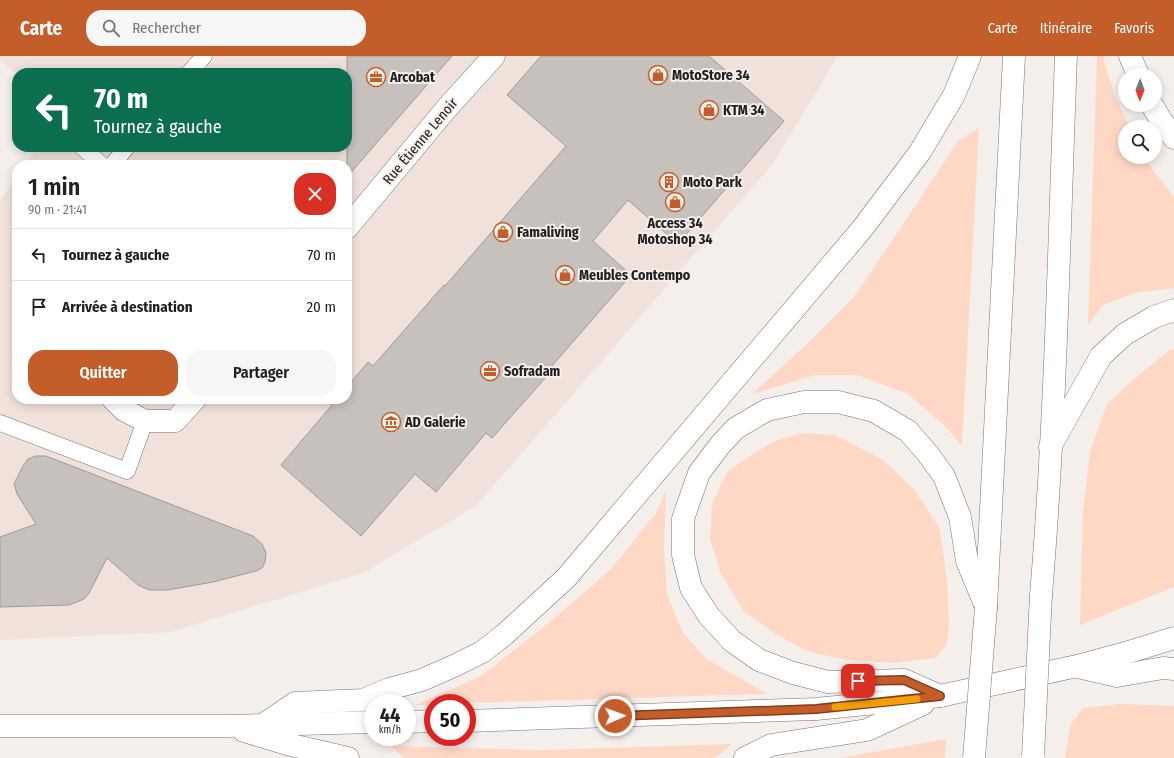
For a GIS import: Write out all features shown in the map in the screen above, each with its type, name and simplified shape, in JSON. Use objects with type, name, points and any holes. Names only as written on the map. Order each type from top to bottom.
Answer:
[{"type":"main road","name":"Rue Étienne Lenoir","points":[[352,222],[447,108],[494,56]]},
{"type":"main road","points":[[264,724],[294,702],[363,700],[389,689],[422,680],[456,665],[482,652],[504,635],[566,578],[862,229],[920,152],[954,95],[970,56]]},
{"type":"main road","points":[[974,758],[986,607],[1014,56]]},
{"type":"main road","points":[[1033,757],[1041,595],[1046,538],[1066,56]]},
{"type":"main road","points":[[1130,56],[1135,68]]},
{"type":"main road","points":[[1156,112],[1174,138]]},
{"type":"main road","points":[[1050,447],[1101,356],[1125,334],[1154,317],[1174,310]]},
{"type":"main road","points":[[940,696],[904,680],[828,682],[793,673],[759,660],[732,641],[709,616],[691,588],[683,555],[683,519],[699,473],[720,445],[736,428],[767,410],[804,402],[838,402],[874,411],[908,431],[928,454],[944,476],[960,517],[967,561],[986,607]]},
{"type":"main road","points":[[118,404],[124,410],[145,421],[175,421],[190,404]]},
{"type":"main road","points":[[476,720],[816,709],[940,696],[1077,666],[1174,638]]},
{"type":"main road","points":[[1077,666],[1117,676],[1163,668],[1174,669]]},
{"type":"main road","points":[[745,758],[771,745],[867,730],[940,696]]},
{"type":"main road","points":[[0,726],[228,726],[364,722]]},
{"type":"main road","points":[[228,726],[287,744],[348,758]]},
{"type":"lane","points":[[193,68],[204,56]]},
{"type":"lane","points":[[88,152],[96,160]]},
{"type":"lane","points":[[116,160],[123,152]]},
{"type":"lane","points":[[0,424],[127,472],[145,421]]},
{"type":"shaded area","points":[[0,56],[838,56],[773,164],[476,506],[363,573],[170,632],[0,640],[0,200],[12,183],[12,404],[352,404],[352,160],[29,160],[34,152],[352,152],[352,68],[12,68],[12,69],[0,61]]},
{"type":"shaded area","points":[[1097,56],[1103,56],[1118,103],[1118,112],[1122,112],[1126,120],[1118,120],[1118,164],[1148,164],[1174,197],[1174,288],[1134,293],[1103,305],[1088,326]]},
{"type":"shaded area","points":[[979,128],[962,446],[944,425],[908,394],[857,375],[816,375],[752,394],[808,343],[854,297],[958,141]]},
{"type":"shaded area","points":[[1174,349],[1174,587],[1080,625],[1083,512],[1090,451],[1107,404],[1134,379],[1170,350]]},
{"type":"shaded area","points":[[802,433],[835,435],[883,460],[914,489],[940,529],[947,580],[949,622],[947,644],[936,658],[895,663],[846,660],[807,651],[779,636],[744,612],[721,574],[710,540],[712,504],[727,472],[754,453],[775,441]]},
{"type":"shaded area","points":[[666,490],[664,549],[667,594],[683,633],[707,659],[767,694],[476,703],[476,694],[440,694],[481,676],[551,621],[611,569],[656,513]]},
{"type":"shaded area","points":[[424,701],[424,705],[416,705]]},
{"type":"shaded area","points":[[1120,704],[1174,706],[1174,758],[1065,758],[1070,726],[1083,708]]},
{"type":"shaded area","points":[[946,739],[945,758],[840,758]]},
{"type":"shaded area","points":[[732,744],[715,758],[404,758],[391,746],[543,750]]},
{"type":"building","points":[[347,56],[452,56],[352,171],[352,160],[347,160],[347,152],[352,152],[352,68],[347,68]]},
{"type":"building","points":[[541,56],[709,56],[784,121],[678,244],[628,200],[593,241],[631,275],[545,374],[547,376],[492,438],[486,433],[436,492],[415,474],[361,536],[281,465],[333,404],[352,404],[352,381],[368,362],[373,366],[444,285],[445,286],[566,146],[507,95]]},
{"type":"building","points":[[36,456],[46,456],[253,536],[262,544],[266,553],[265,562],[262,568],[256,571],[213,582],[168,590],[149,590],[138,585],[107,558],[89,593],[84,599],[69,605],[0,607],[0,537],[36,524],[17,494],[14,484],[28,459]]},
{"type":"slow traffic","points":[[835,707],[917,699]]},
{"type":"place","name":"MotoStore 34","points":[[658,75]]},
{"type":"place","name":"Arcobat","points":[[376,77]]},
{"type":"place","name":"KTM 34","points":[[709,110]]},
{"type":"place","name":"Moto Park","points":[[669,182]]},
{"type":"place","name":"Access 34 Motoshop 34","points":[[675,202]]},
{"type":"place","name":"Famaliving","points":[[503,232]]},
{"type":"place","name":"Meubles Contempo","points":[[565,275]]},
{"type":"place","name":"Sofradam","points":[[490,371]]},
{"type":"place","name":"AD Galerie","points":[[391,422]]},
{"type":"route","points":[[615,716],[816,709],[940,696],[904,680],[858,681]]}]
